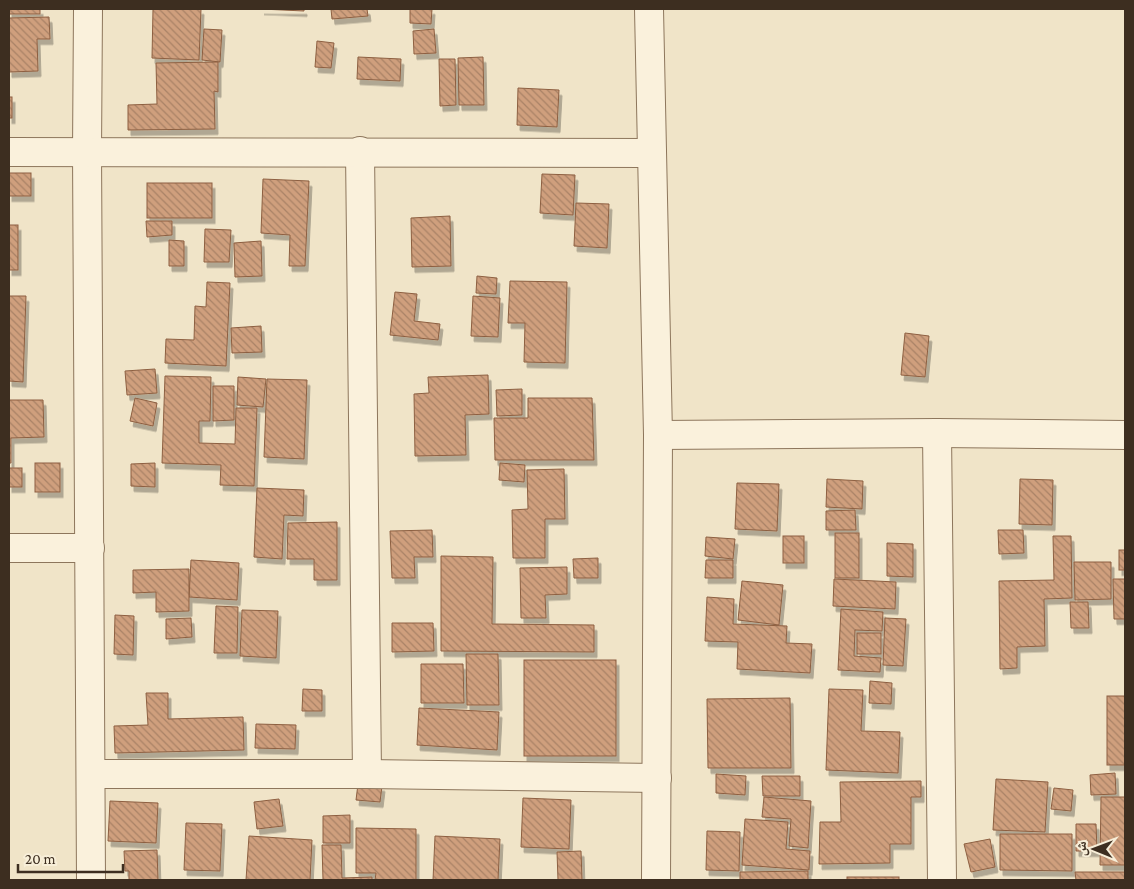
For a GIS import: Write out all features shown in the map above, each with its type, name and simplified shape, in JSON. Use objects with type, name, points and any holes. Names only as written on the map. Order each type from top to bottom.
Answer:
[{"type":"street","points":[[88,9],[87,151],[92,880]]},
{"type":"street","points":[[649,9],[658,435],[656,880]]},
{"type":"street","points":[[360,151],[367,774]]},
{"type":"street","points":[[9,152],[652,152]]},
{"type":"street","points":[[658,435],[937,433],[1125,435]]},
{"type":"street","points":[[937,433],[942,880]]},
{"type":"street","points":[[9,548],[90,548]]},
{"type":"street","points":[[92,774],[367,774],[657,778]]},
{"type":"building","points":[[9,9],[40,9],[40,14],[9,14]]},
{"type":"building","points":[[153,9],[201,9],[199,60],[152,58]]},
{"type":"building","points":[[261,9],[304,9],[304,11]]},
{"type":"building","points":[[331,9],[367,9],[368,16],[332,19]]},
{"type":"building","points":[[410,9],[432,9],[431,24],[410,23]]},
{"type":"building","points":[[49,17],[50,39],[37,39],[38,71],[9,72],[9,18]]},
{"type":"building","points":[[204,29],[222,30],[220,62],[202,60]]},
{"type":"building","points":[[434,29],[436,53],[414,54],[413,31]]},
{"type":"building","points":[[317,41],[334,43],[331,68],[315,67]]},
{"type":"building","points":[[358,57],[401,59],[400,81],[357,79]]},
{"type":"building","points":[[483,57],[484,105],[459,105],[458,58]]},
{"type":"building","points":[[439,59],[455,59],[456,105],[440,106]]},
{"type":"building","points":[[218,62],[218,92],[214,91],[215,129],[128,130],[128,105],[157,104],[156,63]]},
{"type":"building","points":[[518,88],[559,90],[557,127],[517,125]]},
{"type":"building","points":[[9,97],[12,97],[12,118],[9,118]]},
{"type":"building","points":[[9,173],[31,173],[31,196],[9,196]]},
{"type":"building","points":[[542,174],[575,175],[573,215],[540,213]]},
{"type":"building","points":[[263,179],[309,181],[305,266],[289,266],[290,235],[261,233]]},
{"type":"building","points":[[147,183],[212,183],[212,218],[147,218]]},
{"type":"building","points":[[576,203],[609,204],[607,248],[574,246]]},
{"type":"building","points":[[450,216],[451,266],[412,267],[411,218]]},
{"type":"building","points":[[146,221],[172,221],[172,235],[147,237]]},
{"type":"building","points":[[9,225],[18,225],[18,270],[9,270]]},
{"type":"building","points":[[205,229],[231,230],[229,262],[204,262]]},
{"type":"building","points":[[169,240],[184,241],[184,266],[169,266]]},
{"type":"building","points":[[261,241],[262,276],[235,277],[234,243]]},
{"type":"building","points":[[477,276],[497,278],[496,294],[476,293]]},
{"type":"building","points":[[510,281],[567,282],[565,363],[524,362],[525,323],[508,323]]},
{"type":"building","points":[[207,282],[230,283],[226,366],[165,363],[166,339],[194,340],[195,306],[206,307]]},
{"type":"building","points":[[395,292],[417,294],[414,321],[440,324],[438,340],[390,335]]},
{"type":"building","points":[[9,296],[26,296],[23,382],[9,381]]},
{"type":"building","points":[[473,296],[500,298],[498,337],[471,336]]},
{"type":"building","points":[[261,326],[262,352],[232,353],[231,328]]},
{"type":"building","points":[[905,333],[929,336],[925,377],[901,375]]},
{"type":"building","points":[[155,369],[157,393],[127,395],[125,371]]},
{"type":"building","points":[[488,375],[489,414],[465,415],[466,455],[415,456],[414,394],[429,393],[428,377]]},
{"type":"building","points":[[165,376],[211,377],[210,421],[199,421],[199,443],[235,444],[236,408],[257,408],[254,486],[220,485],[221,465],[162,463]]},
{"type":"building","points":[[238,377],[266,379],[263,407],[237,405]]},
{"type":"building","points":[[267,379],[307,380],[304,459],[264,457]]},
{"type":"building","points":[[213,386],[234,386],[234,420],[213,421]]},
{"type":"building","points":[[522,389],[522,415],[497,416],[496,390]]},
{"type":"building","points":[[135,398],[157,403],[153,426],[130,421]]},
{"type":"building","points":[[528,398],[592,398],[594,460],[495,460],[494,418],[528,418]]},
{"type":"building","points":[[9,400],[43,400],[44,437],[11,438],[11,463],[9,463]]},
{"type":"building","points":[[35,463],[60,463],[60,492],[35,492]]},
{"type":"building","points":[[155,463],[155,487],[131,486],[131,464]]},
{"type":"building","points":[[500,463],[525,465],[524,482],[499,480]]},
{"type":"building","points":[[9,468],[22,468],[22,487],[9,487]]},
{"type":"building","points":[[564,469],[565,519],[545,519],[545,558],[513,558],[512,510],[528,509],[527,470]]},
{"type":"building","points":[[827,479],[863,481],[862,509],[826,507]]},
{"type":"building","points":[[1020,479],[1053,480],[1052,525],[1019,524]]},
{"type":"building","points":[[737,483],[779,484],[777,531],[735,529]]},
{"type":"building","points":[[257,488],[304,490],[303,516],[284,515],[282,559],[254,557]]},
{"type":"building","points":[[855,510],[856,530],[826,530],[826,511]]},
{"type":"building","points":[[337,522],[337,580],[314,580],[314,559],[287,559],[288,523]]},
{"type":"building","points":[[432,530],[433,557],[414,557],[415,578],[392,578],[390,531]]},
{"type":"building","points":[[998,530],[1023,530],[1024,553],[999,554]]},
{"type":"building","points":[[835,533],[859,533],[859,578],[835,578]]},
{"type":"building","points":[[783,536],[804,536],[804,563],[783,563]]},
{"type":"building","points":[[1053,536],[1071,536],[1072,598],[1044,599],[1045,646],[1017,647],[1017,668],[1000,669],[999,581],[1054,580]]},
{"type":"building","points":[[706,537],[735,539],[733,559],[705,556]]},
{"type":"building","points":[[887,543],[913,544],[913,577],[887,576]]},
{"type":"building","points":[[1119,550],[1125,550],[1125,570],[1119,570]]},
{"type":"building","points":[[441,556],[493,557],[492,624],[594,625],[594,652],[441,651]]},
{"type":"building","points":[[598,558],[598,578],[574,578],[573,559]]},
{"type":"building","points":[[191,560],[239,563],[237,600],[189,597]]},
{"type":"building","points":[[706,560],[733,560],[733,578],[705,578]]},
{"type":"building","points":[[1074,562],[1111,562],[1111,599],[1075,600]]},
{"type":"building","points":[[567,567],[567,594],[545,595],[546,618],[521,618],[520,568]]},
{"type":"building","points":[[189,569],[189,611],[156,612],[156,592],[133,593],[133,570]]},
{"type":"building","points":[[834,579],[896,582],[895,609],[833,606]]},
{"type":"building","points":[[1113,579],[1125,579],[1125,619],[1114,619]]},
{"type":"building","points":[[742,581],[783,585],[779,625],[738,620]]},
{"type":"building","points":[[707,597],[734,599],[733,624],[787,626],[786,643],[812,644],[810,673],[737,669],[738,642],[705,641]]},
{"type":"building","points":[[1070,602],[1088,602],[1089,628],[1071,628]]},
{"type":"building","points":[[216,606],[238,607],[237,653],[214,653]]},
{"type":"building","points":[[841,609],[883,612],[882,631],[855,630],[854,656],[881,658],[880,672],[838,670]]},
{"type":"building","points":[[242,610],[278,611],[276,658],[240,656]]},
{"type":"building","points":[[115,615],[134,616],[133,655],[114,654]]},
{"type":"building","points":[[191,618],[192,637],[166,639],[166,619]]},
{"type":"building","points":[[885,618],[906,619],[903,666],[883,665]]},
{"type":"building","points":[[392,623],[433,623],[434,651],[392,652]]},
{"type":"building","points":[[857,633],[881,633],[881,654],[857,654]]},
{"type":"building","points":[[466,654],[498,654],[499,705],[467,705]]},
{"type":"building","points":[[524,660],[616,660],[616,756],[524,756]]},
{"type":"building","points":[[421,664],[463,664],[464,703],[421,703]]},
{"type":"building","points":[[870,681],[892,683],[891,704],[869,703]]},
{"type":"building","points":[[303,689],[322,690],[322,711],[302,711]]},
{"type":"building","points":[[829,689],[863,690],[861,731],[900,732],[898,773],[826,770]]},
{"type":"building","points":[[146,693],[168,693],[168,719],[243,717],[244,750],[115,753],[114,726],[148,725]]},
{"type":"building","points":[[1107,696],[1125,696],[1125,765],[1107,765]]},
{"type":"building","points":[[790,698],[791,768],[708,768],[707,699]]},
{"type":"building","points":[[419,708],[499,712],[497,750],[417,745]]},
{"type":"building","points":[[256,724],[296,725],[295,749],[255,748]]},
{"type":"building","points":[[1115,773],[1116,794],[1091,795],[1090,775]]},
{"type":"building","points":[[716,774],[746,776],[745,795],[716,793]]},
{"type":"building","points":[[762,776],[800,776],[800,796],[763,796]]},
{"type":"building","points":[[996,779],[1048,782],[1045,832],[993,830]]},
{"type":"building","points":[[921,781],[921,797],[911,797],[911,844],[890,844],[890,863],[819,864],[820,822],[841,822],[840,782]]},
{"type":"building","points":[[358,784],[382,786],[380,802],[356,800]]},
{"type":"building","points":[[1054,788],[1073,790],[1071,811],[1051,809]]},
{"type":"building","points":[[764,797],[811,801],[808,848],[789,846],[791,819],[762,817]]},
{"type":"building","points":[[1101,797],[1125,797],[1125,865],[1100,865]]},
{"type":"building","points":[[523,798],[571,800],[569,849],[521,847]]},
{"type":"building","points":[[279,799],[283,826],[257,829],[254,802]]},
{"type":"building","points":[[110,801],[158,803],[156,843],[108,841]]},
{"type":"building","points":[[350,815],[350,843],[323,843],[323,816]]},
{"type":"building","points":[[745,819],[788,822],[786,849],[810,851],[809,870],[742,865]]},
{"type":"building","points":[[186,823],[222,824],[220,871],[184,870]]},
{"type":"building","points":[[1076,824],[1096,824],[1097,851],[1076,851]]},
{"type":"building","points":[[356,828],[416,829],[416,880],[375,880],[376,873],[356,873]]},
{"type":"building","points":[[707,831],[740,832],[739,871],[706,870]]},
{"type":"building","points":[[1000,834],[1072,834],[1072,871],[1000,870]]},
{"type":"building","points":[[249,836],[312,840],[310,880],[246,880]]},
{"type":"building","points":[[435,836],[500,839],[498,880],[433,880]]},
{"type":"building","points":[[990,839],[995,867],[971,872],[964,844]]},
{"type":"building","points":[[322,845],[341,845],[342,878],[372,877],[372,880],[323,880]]},
{"type":"building","points":[[157,850],[158,880],[129,880],[129,871],[125,871],[124,851]]},
{"type":"building","points":[[581,851],[582,880],[558,880],[557,852]]},
{"type":"building","points":[[808,871],[808,880],[740,880],[740,872]]},
{"type":"building","points":[[1075,872],[1125,872],[1125,880],[1076,880]]},
{"type":"building","points":[[847,877],[899,877],[899,880],[847,880]]}]
